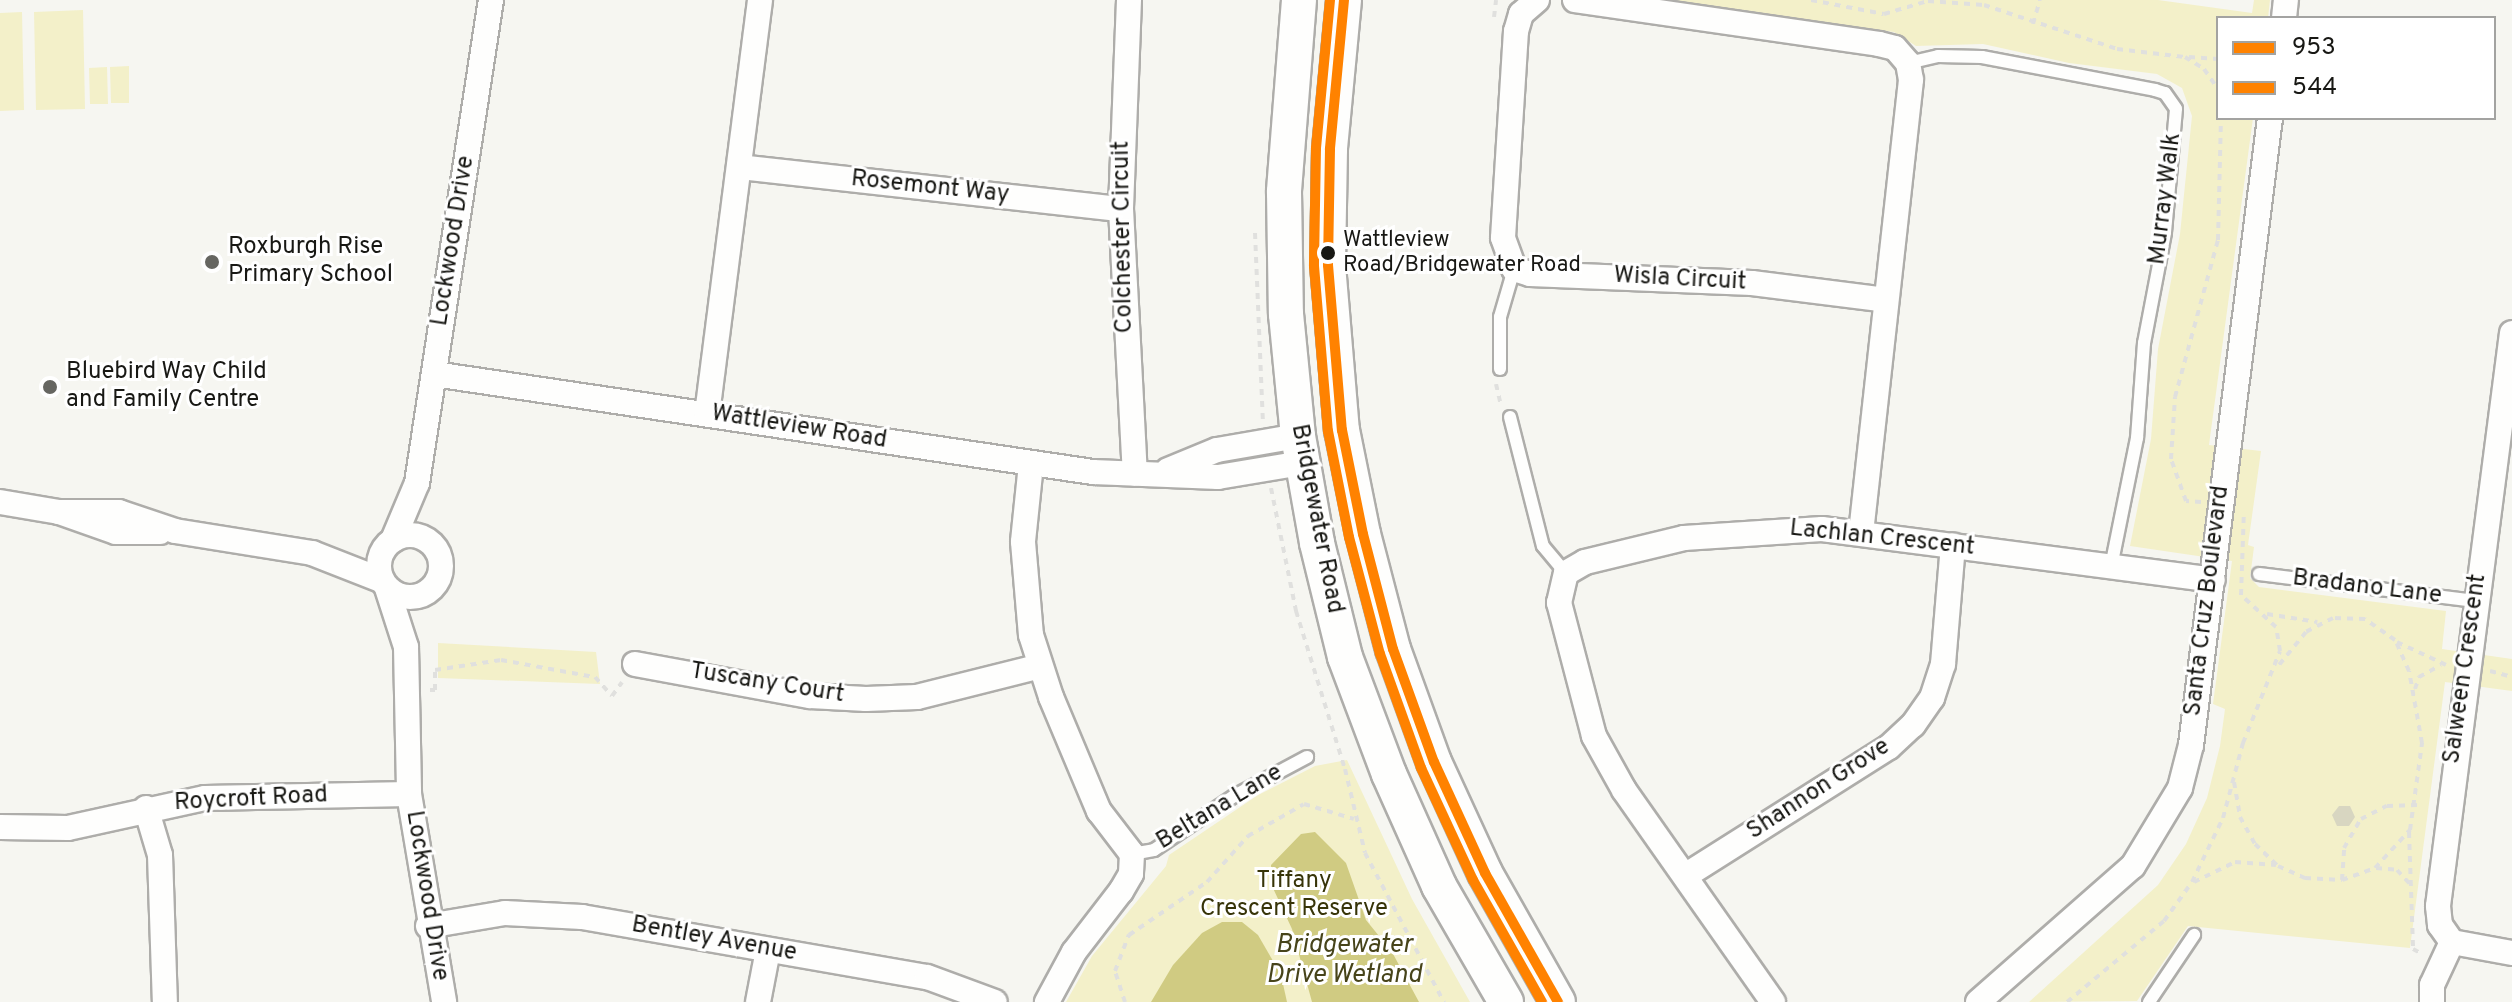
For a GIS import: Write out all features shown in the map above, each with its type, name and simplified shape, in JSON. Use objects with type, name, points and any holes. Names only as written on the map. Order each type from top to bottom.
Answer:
[{"type":"street","name":"Lockwood Drive","points":[[388,544],[417,483],[491,0]]},
{"type":"street","points":[[707,414],[760,0]]},
{"type":"street","name":"Colchester Circuit","points":[[1129,0],[1121,209],[1135,474]]},
{"type":"street","name":"Bridgewater Road","points":[[1299,0],[1284,192],[1286,314],[1300,450],[1345,657],[1389,774],[1439,886],[1506,1002]]},
{"type":"street","name":"Bridgewater Road","points":[[1344,0],[1328,207],[1330,313],[1346,443],[1393,649],[1434,762],[1485,873],[1558,1002]]},
{"type":"street","points":[[1514,269],[1505,255],[1503,238],[1516,31],[1521,14],[1537,0]]},
{"type":"street","points":[[1575,0],[1879,44],[1895,48],[1908,63],[1911,80],[1861,532]]},
{"type":"street","name":"Santa Cruz Boulevard","points":[[1978,1002],[2098,900],[2133,866],[2161,828],[2180,788],[2191,745],[2213,580],[2232,391],[2270,120]]},
{"type":"street","name":"Rosemont Way","points":[[739,167],[1121,209]]},
{"type":"street","name":"Wisla Circuit","points":[[1514,269],[1530,274],[1752,283],[1886,300]]},
{"type":"street","name":"Salween Crescent","points":[[2452,942],[2440,925],[2438,906],[2475,601],[2506,412],[2512,333]]},
{"type":"street","name":"Wattleview Road","points":[[434,374],[1031,464],[1135,474],[1165,471],[1218,477],[1300,450],[1346,443]]},
{"type":"street","points":[[1031,464],[1023,542],[1026,597],[1040,666],[1099,811],[1132,854],[1131,874],[1074,952],[1047,1002]]},
{"type":"street","name":"Lockwood Drive","points":[[417,483],[425,539]]},
{"type":"street","points":[[0,502],[59,512],[116,532],[175,531],[312,553],[384,584],[404,597],[423,595],[441,573],[438,554],[425,539],[409,535],[388,544],[312,553]]},
{"type":"street","name":"Lachlan Crescent","points":[[1566,573],[1585,562],[1712,533],[1861,532],[2213,580]]},
{"type":"street","points":[[384,584],[378,563],[388,544]]},
{"type":"street","name":"Shannon Grove","points":[[1685,876],[1889,747],[1913,725],[1932,698],[1943,664],[1953,545]]},
{"type":"street","points":[[1566,573],[1559,603],[1594,736],[1624,790],[1773,1002]]},
{"type":"street","name":"Lockwood Drive","points":[[384,584],[406,647],[409,794],[428,926],[444,1002]]},
{"type":"street","name":"Lockwood Drive","points":[[406,647],[423,595]]},
{"type":"street","name":"Tuscany Court","points":[[635,664],[810,696],[866,699],[917,697],[1040,666]]},
{"type":"street","name":"Roycroft Road","points":[[0,827],[68,828],[146,808],[205,798],[409,794]]},
{"type":"street","points":[[146,808],[160,855],[165,1002]]},
{"type":"street","name":"Bentley Avenue","points":[[428,926],[543,913],[927,977],[995,1002]]},
{"type":"street","points":[[2432,1002],[2432,985],[2452,942],[2472,949],[2512,953]]},
{"type":"street","points":[[758,1002],[768,950]]},
{"type":"lane","name":"Murray Walk","points":[[1908,63],[1938,56],[1982,57],[2155,90],[2165,93],[2176,109],[2165,233],[2144,343],[2137,438],[2111,567]]},
{"type":"lane","points":[[1500,369],[1500,317],[1514,269]]},
{"type":"lane","points":[[1510,417],[1543,546],[1566,573]]},
{"type":"lane","name":"Bradano Lane","points":[[2259,574],[2475,601]]},
{"type":"lane","name":"Beltana Lane","points":[[1132,854],[1154,850],[1234,796],[1307,757]]},
{"type":"lane","points":[[2149,1002],[2194,935]]},
{"type":"path","points":[[1811,0],[1884,14],[1899,5],[1955,1],[1984,5],[2033,24],[2117,49],[2216,59]]},
{"type":"path","points":[[2033,24],[2040,0]]},
{"type":"path","points":[[2185,57],[2204,69],[2216,86]]},
{"type":"path","points":[[1500,369],[1495,378],[1502,411],[1510,417]]},
{"type":"path","points":[[2192,882],[2235,862],[2278,866],[2305,878],[2342,880],[2375,868],[2400,846],[2417,805],[2422,743],[2414,692],[2404,656],[2379,625],[2350,616],[2319,622],[2282,621],[2265,613]]},
{"type":"path","points":[[2276,669],[2319,622]]},
{"type":"path","points":[[408,690],[435,690],[435,670],[501,660],[595,677],[612,696],[635,664]]},
{"type":"path","points":[[2414,692],[2419,677],[2442,664]]},
{"type":"path","points":[[2234,780],[2246,831],[2278,866]]},
{"type":"path","points":[[1125,1002],[1115,971],[1129,935],[1207,882],[1248,836],[1304,804],[1354,819],[1393,913],[1444,1002]]},
{"type":"path","points":[[2342,880],[2344,848],[2361,819],[2387,806],[2417,805]]},
{"type":"path","points":[[2375,868],[2397,870],[2412,887]]},
{"type":"green space","points":[[1661,0],[2158,0],[2252,13],[2254,0],[2270,0],[2268,16],[2216,16],[2216,120],[2253,120],[2209,445],[2261,451],[2248,545],[2254,547],[2250,578],[2259,587],[2446,611],[2442,649],[2512,659],[2512,691],[2445,682],[2410,948],[2188,926],[2137,1001],[2029,1002],[2158,885],[2186,844],[2207,798],[2220,746],[2225,709],[2213,704],[2232,561],[2130,546],[2151,439],[2158,349],[2180,234],[2192,116],[2182,88],[2157,74],[2069,63],[1983,44],[1916,46],[1894,32]]},
{"type":"green space","points":[[83,10],[85,109],[36,110],[34,12]]},
{"type":"green space","points":[[22,12],[24,110],[0,111],[0,13]]},
{"type":"green space","points":[[129,66],[129,103],[111,103],[110,67]]},
{"type":"green space","points":[[107,67],[108,104],[90,104],[89,68]]},
{"type":"green space","points":[[438,643],[596,652],[600,684],[438,678]]},
{"type":"green space","name":"Tiffany Crescent Reserve","points":[[1347,760],[1412,899],[1470,1002],[1066,1002],[1092,956],[1166,866],[1169,855],[1258,795],[1315,766]]},
{"type":"water","name":"Bridgewater Drive Wetland","points":[[1315,832],[1346,863],[1366,920],[1392,952],[1419,1002],[1312,1002],[1292,929],[1272,886],[1271,865],[1301,834]]},
{"type":"water","name":"Bridgewater Drive Wetland","points":[[1222,922],[1242,922],[1258,935],[1281,975],[1287,1002],[1151,1002],[1173,965],[1202,933]]},
{"type":"building","points":[[2339,806],[2350,806],[2355,817],[2349,826],[2337,826],[2332,815]]},
{"type":"transit line","name":"544","points":[[1330,0],[1316,148],[1314,266],[1328,431],[1349,537],[1380,654],[1421,768],[1473,880],[1542,1002]]},
{"type":"transit line","name":"953","points":[[1344,0],[1330,149],[1328,265],[1342,430],[1363,534],[1393,649],[1434,762],[1485,873],[1558,1002]]},
{"type":"place","name":"Wattleview Road/Bridgewater Road","points":[[1328,253]]},
{"type":"place","name":"Roxburgh Rise Primary School","points":[[212,262]]},
{"type":"place","name":"Bluebird Way Child and Family Centre","points":[[50,387]]}]
